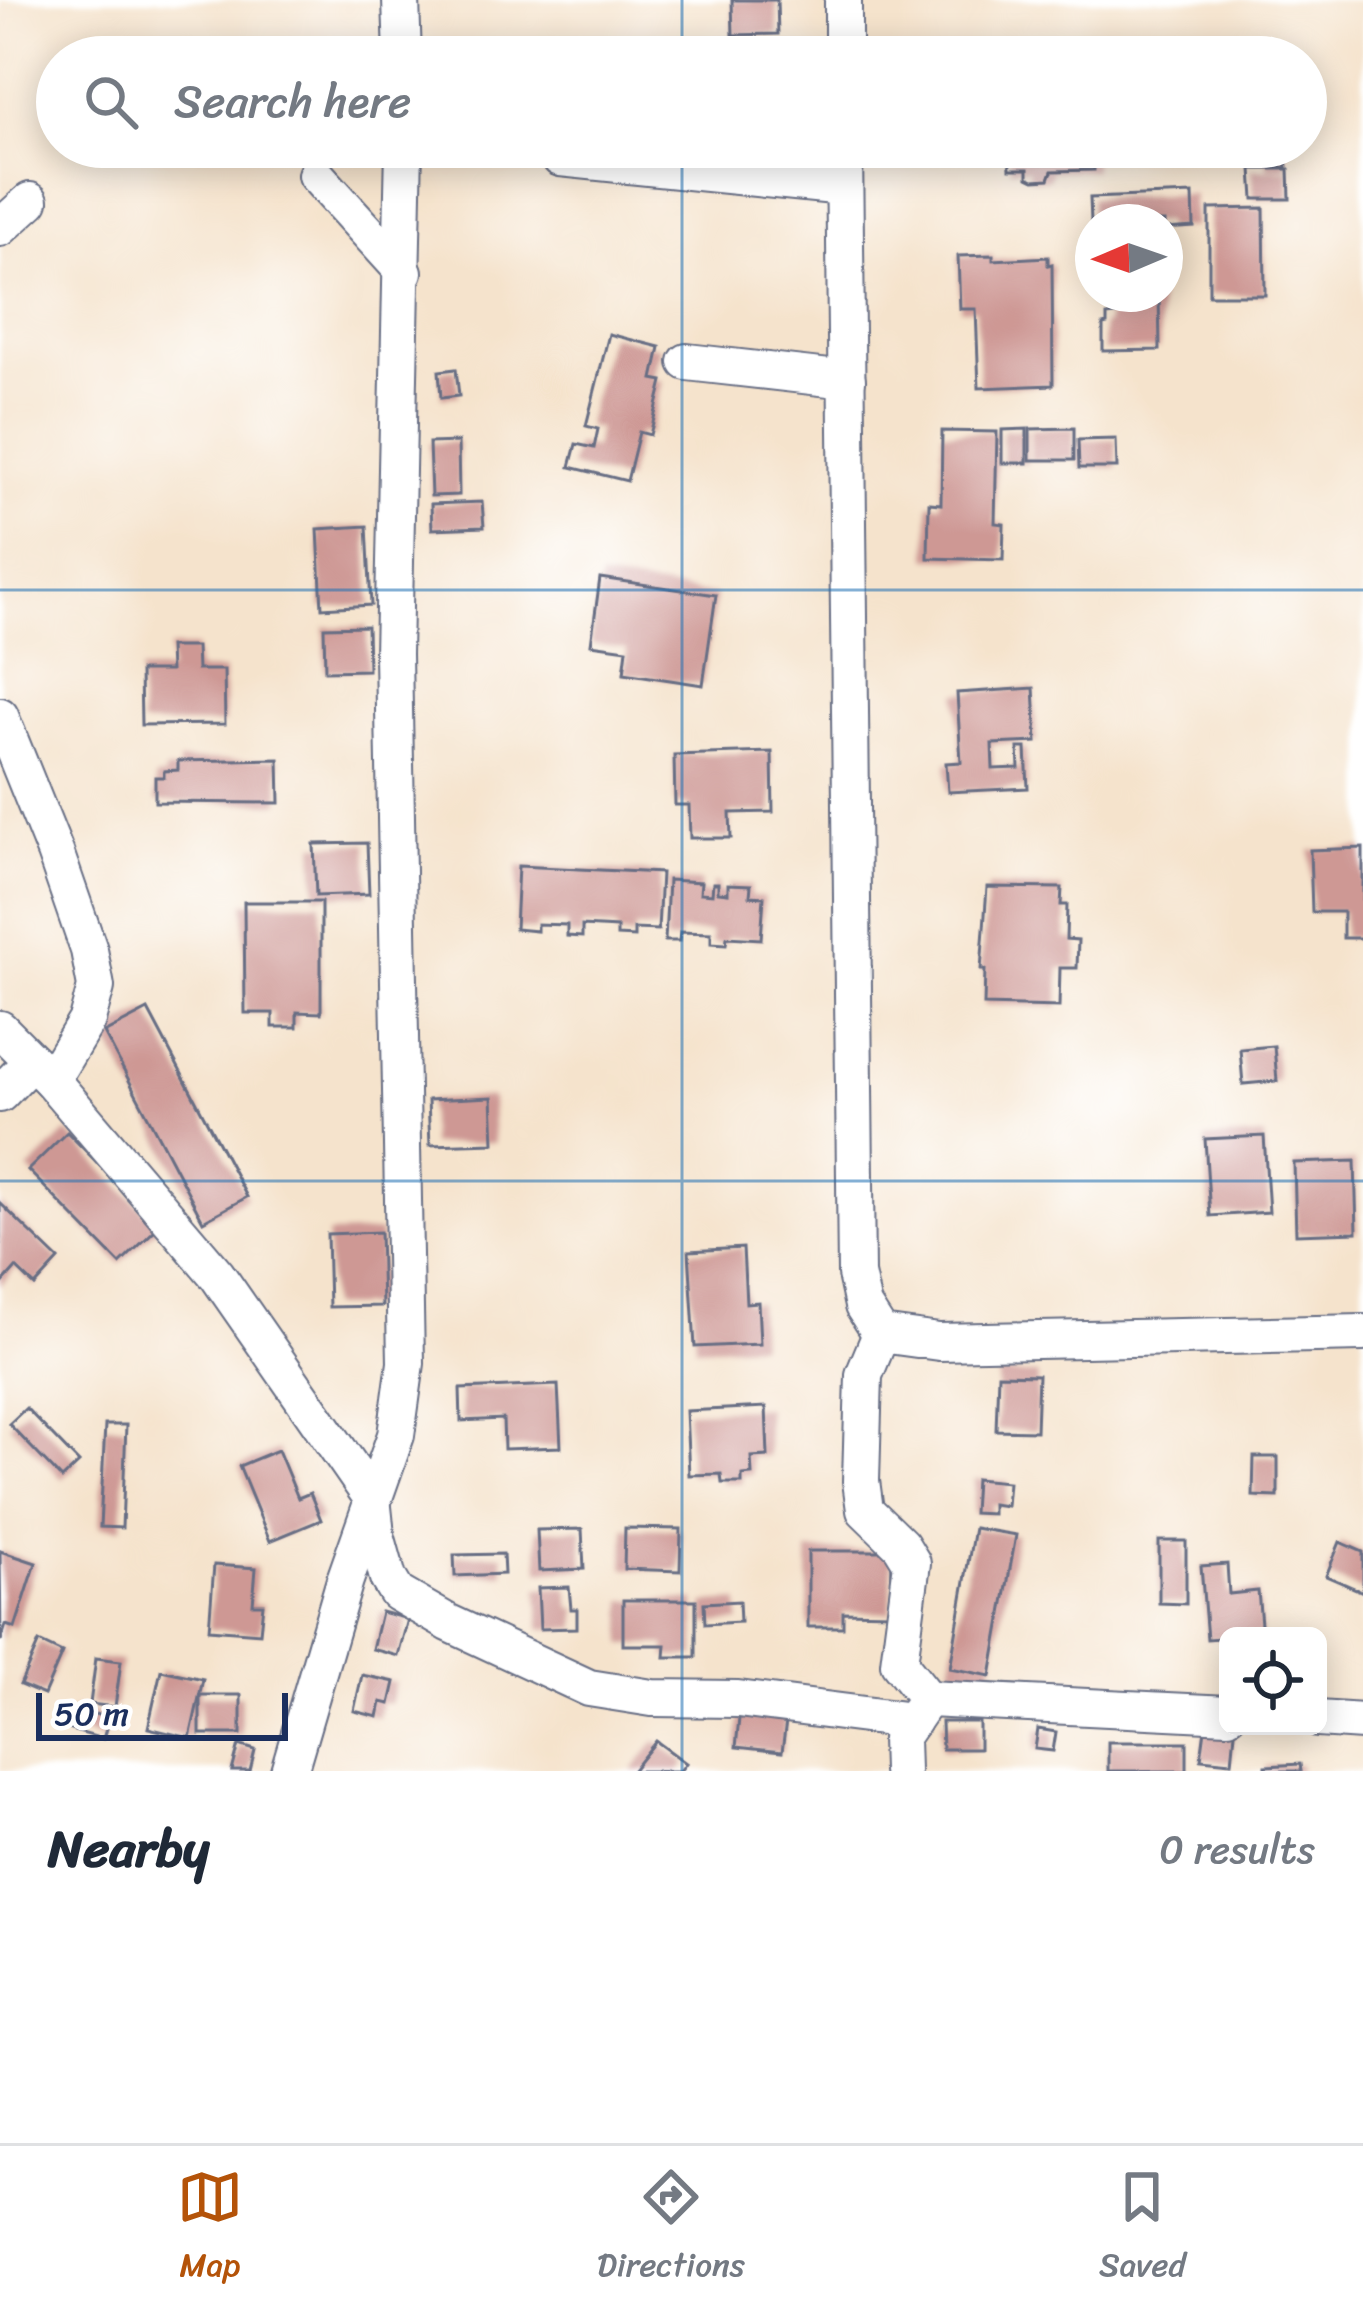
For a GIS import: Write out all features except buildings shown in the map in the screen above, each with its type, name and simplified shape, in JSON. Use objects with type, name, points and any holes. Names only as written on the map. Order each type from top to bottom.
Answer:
[{"type":"street","points":[[401,0],[402,36]]},
{"type":"street","points":[[843,0],[843,36]]},
{"type":"street","points":[[289,1771],[372,1498],[396,1435],[406,1364],[393,654],[404,168]]},
{"type":"street","points":[[658,168],[844,187]]},
{"type":"street","points":[[844,168],[856,1274],[863,1306],[881,1334],[939,1342],[1363,1333]]},
{"type":"street","points":[[316,176],[404,272]]},
{"type":"street","points":[[0,228],[30,201]]},
{"type":"street","points":[[686,362],[847,380]]},
{"type":"street","points":[[0,716],[62,872],[89,950],[95,987],[87,1020],[42,1071],[0,1094]]},
{"type":"street","points":[[0,1029],[42,1071],[217,1275],[372,1498],[376,1535],[397,1593],[449,1623],[589,1688],[652,1698],[920,1710],[1219,1714]]},
{"type":"street","points":[[881,1334],[863,1375],[860,1481],[866,1510],[912,1563],[899,1663],[920,1710]]},
{"type":"street","points":[[901,1771],[900,1738],[920,1710]]},
{"type":"street","points":[[1327,1720],[1363,1722]]}]
